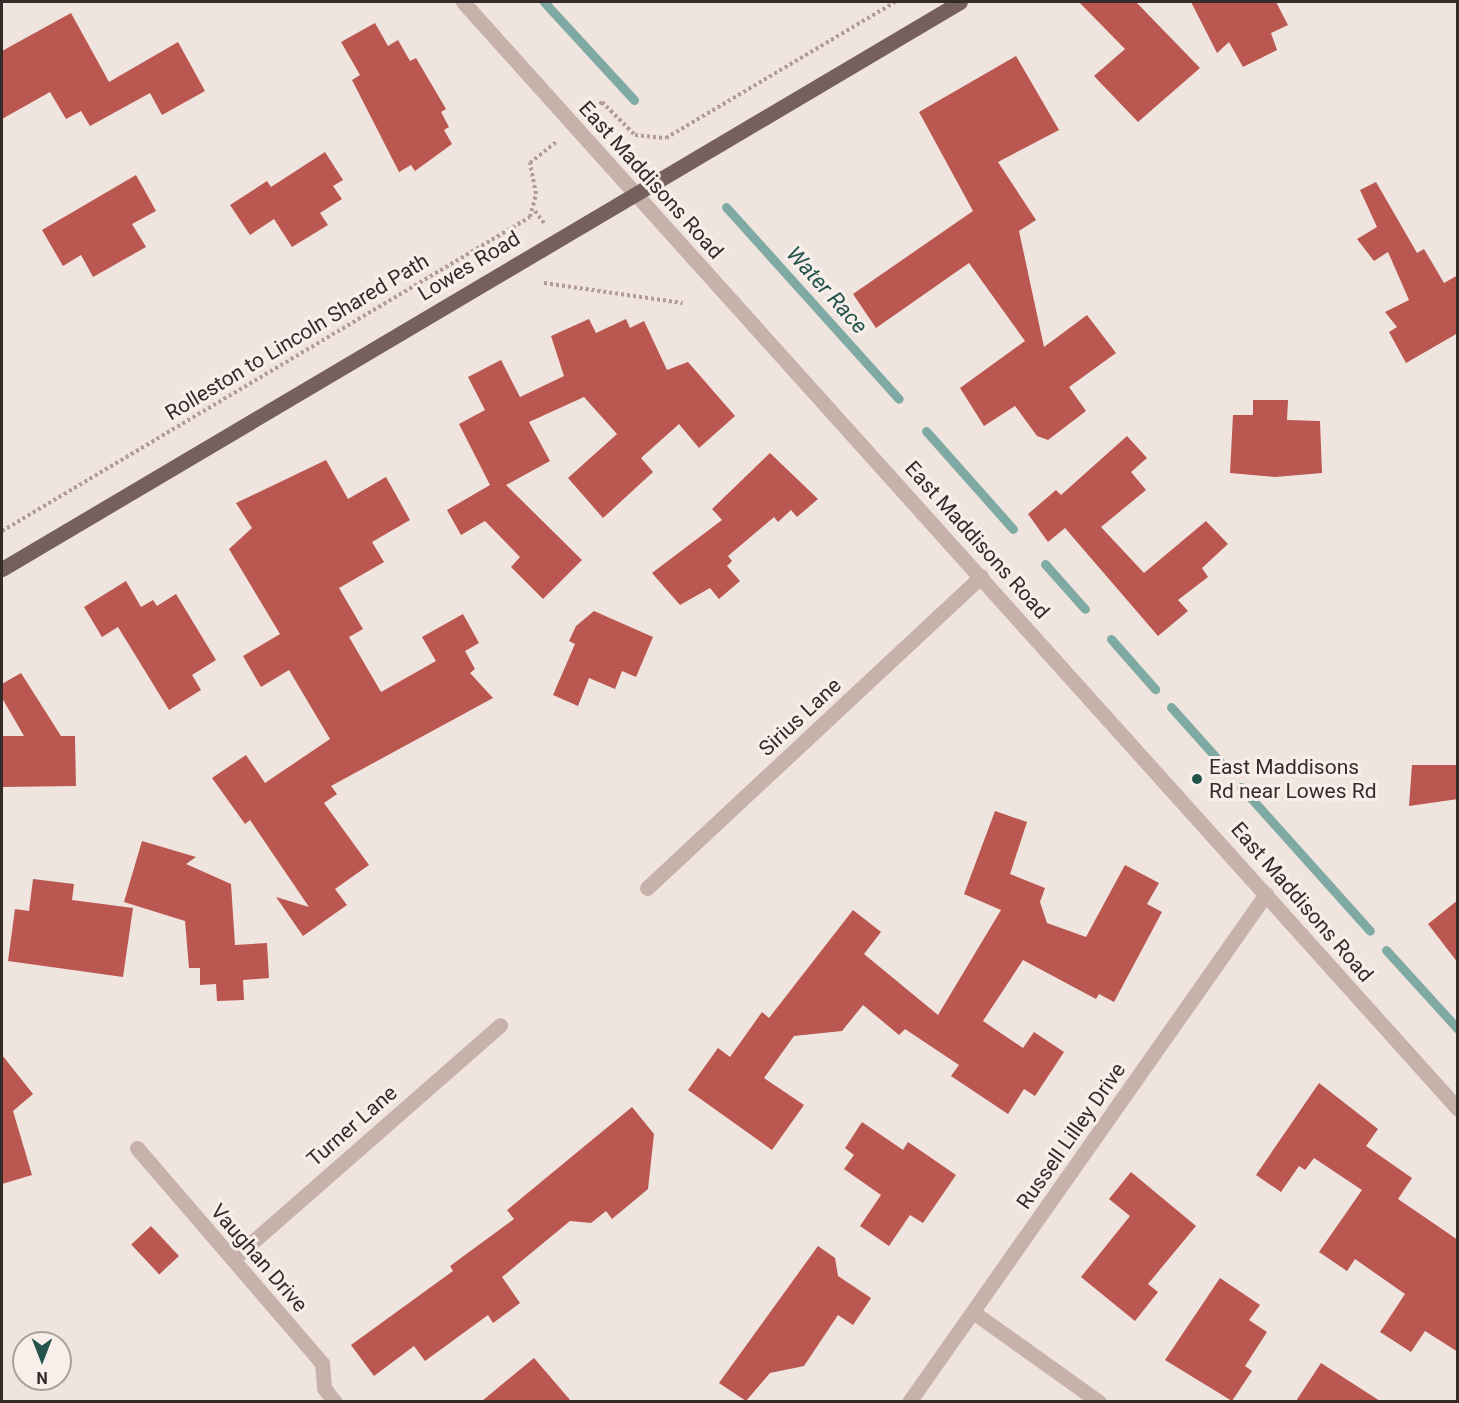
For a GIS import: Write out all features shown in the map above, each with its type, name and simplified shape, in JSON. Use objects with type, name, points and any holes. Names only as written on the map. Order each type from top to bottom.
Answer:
[{"type":"main road","name":"Lowes Road","points":[[2,569],[960,2]]},
{"type":"street","name":"East Maddisons Road","points":[[464,2],[1458,1109]]},
{"type":"street","name":"Sirius Lane","points":[[647,888],[981,576]]},
{"type":"street","name":"Russell Lilley Drive","points":[[909,1401],[1266,894]]},
{"type":"street","name":"Turner Lane","points":[[232,1259],[500,1025]]},
{"type":"street","name":"Vaughan Drive","points":[[137,1148],[322,1363],[324,1388],[335,1401]]},
{"type":"street","points":[[973,1312],[1099,1401]]},
{"type":"path","points":[[595,109],[602,102],[642,139],[666,138],[895,2]]},
{"type":"path","points":[[540,218],[535,210],[530,163],[557,141]]},
{"type":"path","name":"Rolleston to Lincoln Shared Path","points":[[2,531],[535,210]]},
{"type":"path","points":[[543,283],[683,303]]},
{"type":"building","points":[[1079,2],[1136,2],[1200,68],[1138,122],[1094,76],[1125,49]]},
{"type":"building","points":[[1191,2],[1276,2],[1288,25],[1271,33],[1277,50],[1243,67],[1229,42],[1217,53]]},
{"type":"building","points":[[71,13],[109,82],[178,42],[205,91],[162,115],[150,93],[90,126],[81,111],[66,119],[50,92],[2,119],[2,51]]},
{"type":"building","points":[[375,23],[388,46],[398,40],[410,61],[416,58],[446,109],[441,112],[449,127],[444,130],[452,144],[415,171],[411,165],[399,172],[352,80],[360,75],[341,42]]},
{"type":"building","points":[[1016,56],[1059,130],[998,162],[1036,220],[1019,231],[1044,347],[1087,315],[1116,353],[1069,387],[1086,411],[1048,440],[1037,436],[1015,406],[984,426],[960,388],[1025,341],[969,263],[876,328],[853,294],[973,211],[919,112]]},
{"type":"building","points":[[325,152],[343,180],[333,186],[342,199],[320,213],[328,225],[292,247],[274,219],[250,235],[230,205],[267,181],[271,187]]},
{"type":"building","points":[[136,175],[156,211],[132,224],[146,247],[93,277],[81,255],[63,266],[42,230]]},
{"type":"building","points":[[1376,182],[1417,253],[1424,249],[1444,283],[1458,275],[1458,333],[1406,363],[1389,332],[1397,327],[1385,312],[1409,300],[1388,252],[1374,261],[1357,239],[1377,227],[1360,190]]},
{"type":"building","points":[[589,319],[596,333],[626,319],[630,328],[644,321],[667,370],[688,362],[735,416],[699,448],[679,424],[641,458],[653,472],[603,518],[568,478],[617,434],[584,397],[529,422],[550,461],[506,485],[582,560],[543,599],[511,567],[520,557],[485,521],[461,535],[447,510],[490,485],[459,424],[485,410],[468,377],[501,360],[520,397],[564,376],[551,336]]},
{"type":"building","points":[[1253,400],[1288,400],[1287,420],[1320,421],[1322,473],[1275,477],[1230,473],[1233,415],[1253,415]]},
{"type":"building","points":[[1127,436],[1147,458],[1131,472],[1146,490],[1101,527],[1144,573],[1206,521],[1228,544],[1202,568],[1208,577],[1178,600],[1188,611],[1158,636],[1065,528],[1048,542],[1028,514],[1056,490],[1061,495]]},
{"type":"building","points":[[770,453],[818,499],[797,517],[791,510],[778,522],[774,517],[728,556],[732,561],[727,566],[740,581],[719,599],[710,588],[680,605],[652,573],[722,520],[712,509]]},
{"type":"building","points":[[326,460],[348,499],[386,477],[410,520],[372,542],[384,562],[339,588],[363,629],[349,637],[381,692],[436,661],[422,637],[463,614],[479,643],[465,651],[475,669],[470,673],[493,698],[331,786],[337,794],[324,803],[369,865],[335,889],[347,905],[303,936],[276,897],[309,907],[250,820],[245,824],[212,778],[246,755],[265,783],[330,739],[289,670],[261,687],[243,656],[280,634],[229,549],[252,528],[236,503]]},
{"type":"building","points":[[126,581],[141,607],[153,600],[157,606],[176,594],[216,660],[192,675],[201,690],[169,710],[118,627],[102,637],[84,607]]},
{"type":"building","points":[[594,611],[653,637],[636,677],[622,671],[615,689],[589,678],[578,706],[553,695],[575,644],[569,641],[576,626]]},
{"type":"building","points":[[21,673],[61,736],[75,736],[76,786],[2,787],[2,736],[24,736],[2,698],[2,684]]},
{"type":"building","points":[[1412,765],[1458,765],[1458,799],[1409,806]]},
{"type":"building","points":[[995,811],[1027,822],[1010,874],[1045,888],[1040,902],[1047,923],[1086,937],[1125,865],[1159,883],[1147,904],[1162,912],[1114,1002],[1099,994],[1096,999],[1023,960],[983,1021],[1023,1048],[1034,1032],[1064,1052],[1035,1096],[1024,1089],[1008,1114],[951,1076],[959,1065],[905,1029],[899,1035],[863,1005],[842,1031],[794,1036],[764,1078],[804,1105],[772,1150],[688,1090],[718,1048],[730,1057],[762,1012],[769,1018],[853,910],[881,932],[864,954],[938,1015],[1001,910],[964,894]]},
{"type":"building","points":[[142,841],[196,857],[186,864],[231,884],[235,945],[267,943],[269,978],[243,980],[244,1000],[217,1001],[216,984],[200,985],[200,968],[189,968],[185,921],[124,902]]},
{"type":"building","points":[[33,879],[74,884],[72,900],[133,908],[123,977],[8,961],[15,909],[29,911]]},
{"type":"building","points":[[1458,900],[1458,963],[1428,924]]},
{"type":"building","points":[[2,1055],[33,1094],[13,1111],[32,1175],[2,1184]]},
{"type":"building","points":[[1319,1083],[1378,1129],[1366,1146],[1412,1178],[1398,1199],[1458,1240],[1458,1352],[1425,1331],[1411,1352],[1380,1332],[1405,1294],[1355,1259],[1347,1271],[1319,1252],[1362,1190],[1314,1158],[1305,1170],[1299,1166],[1281,1192],[1256,1175]]},
{"type":"building","points":[[632,1107],[654,1134],[648,1189],[612,1219],[606,1211],[591,1223],[570,1221],[502,1277],[520,1303],[493,1323],[488,1315],[425,1361],[414,1346],[374,1376],[351,1345],[453,1271],[450,1266],[514,1219],[507,1210]]},
{"type":"building","points":[[862,1122],[903,1150],[908,1142],[956,1175],[923,1223],[910,1215],[889,1246],[860,1226],[881,1195],[844,1169],[854,1155],[845,1148]]},
{"type":"building","points":[[1131,1172],[1196,1226],[1148,1284],[1158,1292],[1135,1321],[1081,1277],[1130,1216],[1109,1199]]},
{"type":"building","points":[[151,1226],[179,1256],[159,1274],[131,1244]]},
{"type":"building","points":[[818,1246],[835,1258],[838,1276],[871,1298],[853,1325],[838,1315],[804,1366],[770,1373],[746,1401],[719,1383]]},
{"type":"building","points":[[1220,1278],[1260,1305],[1249,1320],[1267,1332],[1245,1366],[1252,1371],[1232,1401],[1165,1360]]},
{"type":"building","points":[[534,1358],[571,1401],[482,1401]]},
{"type":"building","points":[[1321,1363],[1380,1401],[1296,1401]]},
{"type":"waterway","name":"Water Race","points":[[544,2],[634,100]]},
{"type":"waterway","name":"Water Race","points":[[726,207],[899,399]]},
{"type":"waterway","name":"Water Race","points":[[926,431],[1013,529]]},
{"type":"waterway","name":"Water Race","points":[[1045,564],[1085,609]]},
{"type":"waterway","name":"Water Race","points":[[1111,639],[1155,689]]},
{"type":"waterway","name":"Water Race","points":[[1171,707],[1222,764]]},
{"type":"waterway","name":"Water Race","points":[[1241,787],[1370,931]]},
{"type":"waterway","name":"Water Race","points":[[1386,950],[1458,1029]]},
{"type":"place","name":"East Maddisons Rd near Lowes Rd","points":[[1197,779]]}]
